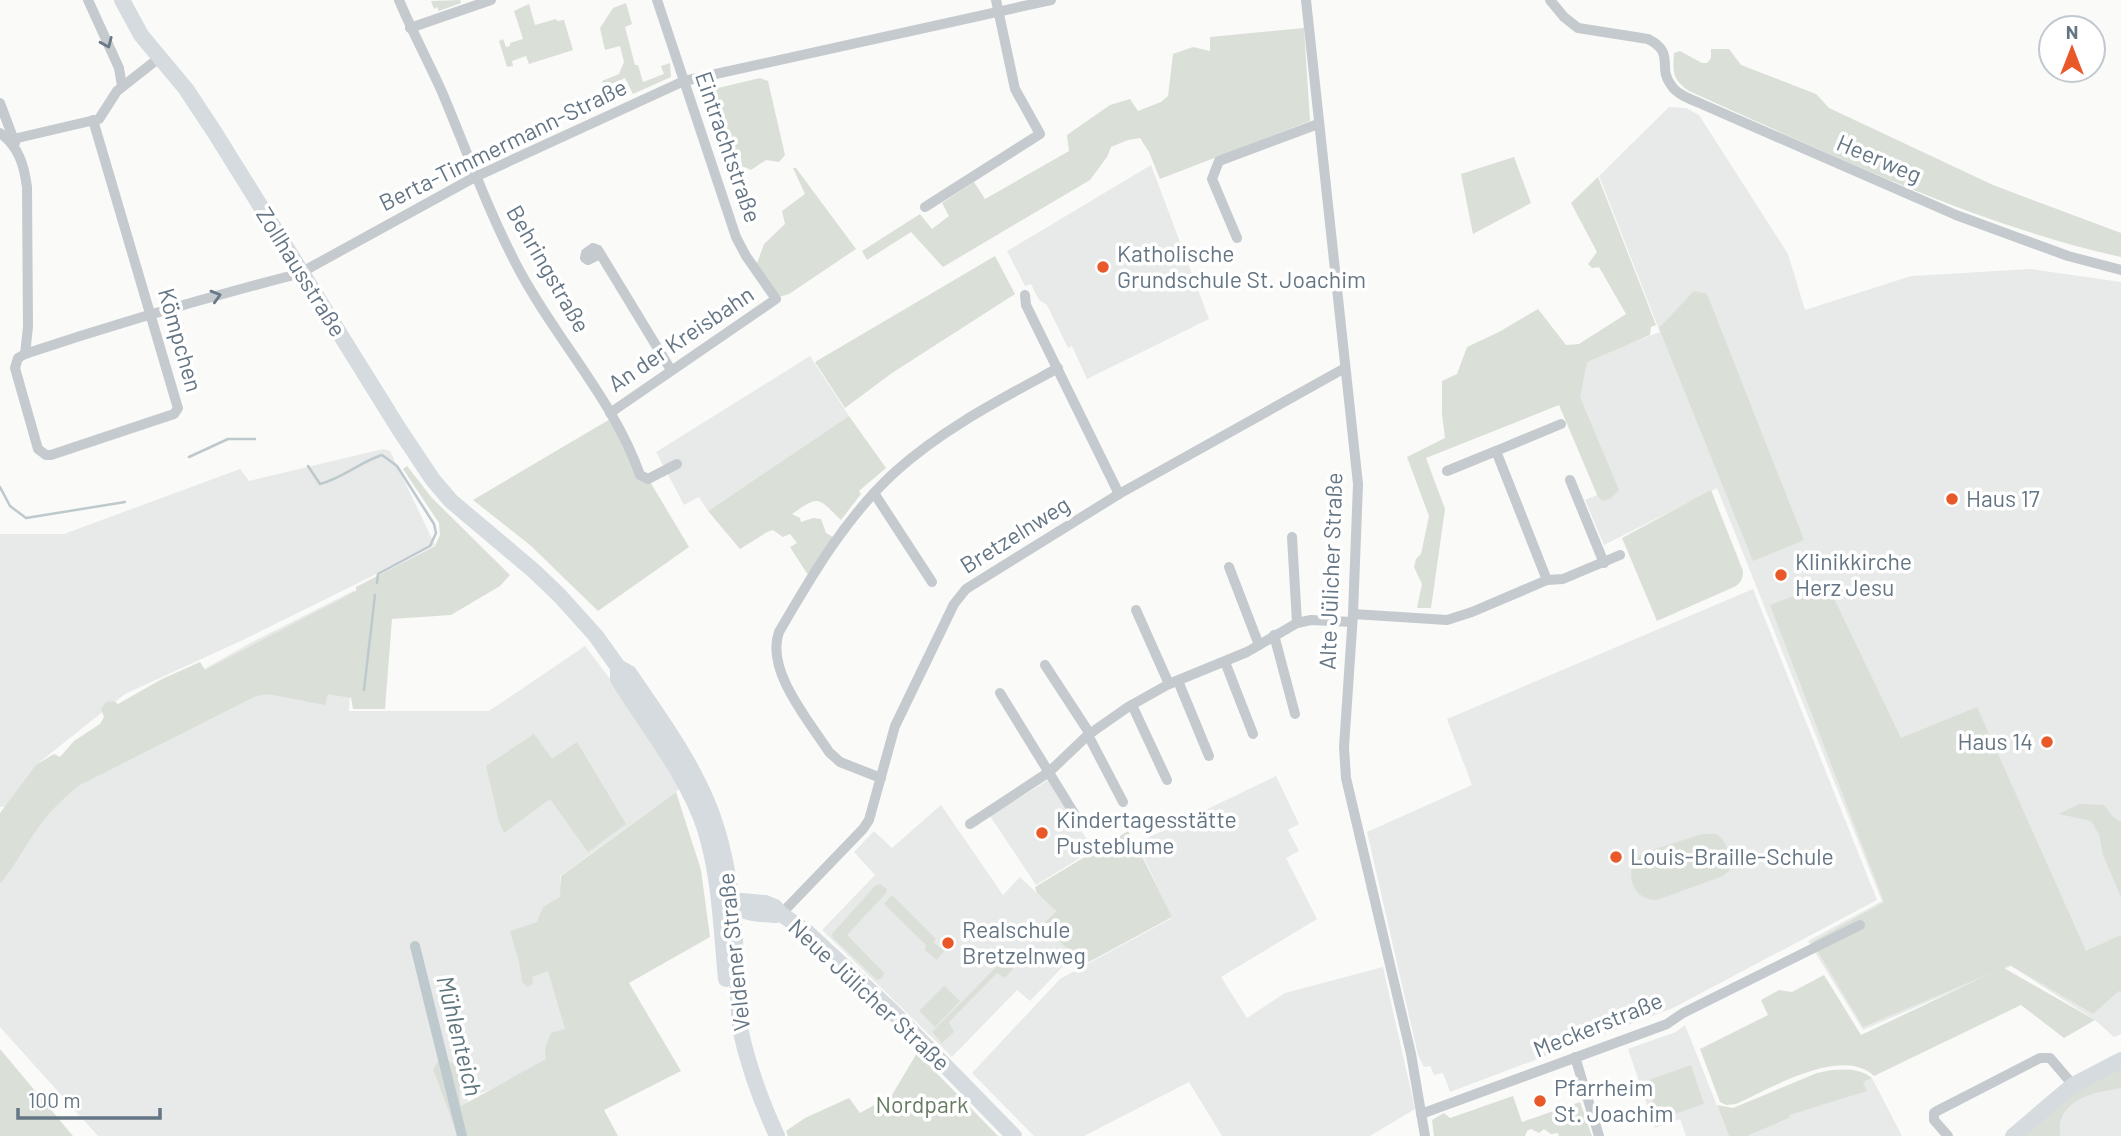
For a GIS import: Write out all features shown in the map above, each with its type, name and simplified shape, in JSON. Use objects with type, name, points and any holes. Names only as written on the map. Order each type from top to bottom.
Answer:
[{"type":"street","points":[[88,0],[119,68],[122,86]]},
{"type":"street","name":"Zollhausstraße","points":[[122,0],[141,35],[193,100],[433,480],[490,535]]},
{"type":"street","name":"Behringstraße","points":[[398,0],[441,90],[475,177],[516,265],[610,413],[642,477],[648,478],[677,464]]},
{"type":"street","points":[[410,28],[491,0]]},
{"type":"street","name":"Eintrachtstraße","points":[[657,0],[736,237],[776,299]]},
{"type":"street","name":"Berta-Timmermann-Straße","points":[[25,355],[302,272],[475,177],[684,81],[997,6],[1051,0]]},
{"type":"street","name":"Alte Jülicher Straße","points":[[1306,0],[1357,484],[1353,618],[1344,747],[1346,778],[1411,1054],[1425,1136]]},
{"type":"street","name":"Heerweg","points":[[1550,0],[1564,17],[1578,28],[1648,39],[1657,44],[1663,49],[1671,86],[1704,105],[1956,215],[2068,256],[2121,271]]},
{"type":"street","points":[[925,208],[1043,139],[1015,89],[997,6]]},
{"type":"street","points":[[8,137],[93,121],[102,116],[122,86],[159,58]]},
{"type":"street","points":[[0,103],[8,137],[24,166],[28,200],[28,327],[25,355]]},
{"type":"street","name":"Kömpchen","points":[[25,355],[15,363],[17,377],[38,449],[46,455],[176,412],[177,405],[93,121]]},
{"type":"street","points":[[1237,238],[1212,179],[1219,161],[1318,124]]},
{"type":"street","points":[[600,254],[671,370]]},
{"type":"street","points":[[1025,295],[1026,305],[1119,494]]},
{"type":"street","name":"An der Kreisbahn","points":[[610,413],[776,299]]},
{"type":"street","points":[[881,778],[840,762],[829,752],[778,669],[775,642],[808,582],[842,531],[874,493],[917,453],[1058,368]]},
{"type":"street","name":"Bretzelnweg","points":[[781,914],[863,829],[875,806],[895,726],[960,596],[966,589],[1119,494],[1345,368]]},
{"type":"street","points":[[1447,471],[1561,424]]},
{"type":"street","points":[[1496,451],[1547,580]]},
{"type":"street","points":[[1570,480],[1604,562]]},
{"type":"street","points":[[874,493],[932,582]]},
{"type":"street","name":"Veldener Straße","points":[[490,535],[560,596],[596,636],[618,667],[629,673],[698,783],[716,824],[725,858],[730,1028],[733,1048],[765,1136]]},
{"type":"street","points":[[1292,537],[1297,623]]},
{"type":"street","points":[[970,824],[1049,772],[1089,734],[1132,705],[1174,682],[1225,662],[1297,623],[1353,618],[1447,620],[1547,580],[1563,579],[1620,555]]},
{"type":"street","points":[[1229,567],[1259,645]]},
{"type":"street","points":[[1136,610],[1209,756]]},
{"type":"street","points":[[1274,635],[1295,714]]},
{"type":"street","points":[[1225,662],[1253,734]]},
{"type":"street","points":[[1045,665],[1089,734],[1123,802]]},
{"type":"street","points":[[1000,693],[1080,823]]},
{"type":"street","points":[[1132,705],[1167,780]]},
{"type":"street","name":"Veldener Straße","points":[[726,905],[740,1028],[751,1074],[777,1136]]},
{"type":"street","name":"Neue Jülicher Straße","points":[[726,905],[749,913],[781,914],[807,932],[879,998],[1014,1136]]},
{"type":"street","name":"Meckerstraße","points":[[1421,1114],[1667,1024],[1683,1013],[1860,925]]},
{"type":"street","points":[[1575,1057],[1599,1136]]},
{"type":"street","points":[[1948,1136],[1934,1120],[1937,1111],[2040,1058],[2050,1058],[2073,1085]]},
{"type":"street","points":[[2013,1136],[2073,1085],[2121,1060]]},
{"type":"shaded area","points":[[1669,107],[1686,108],[1699,115],[1788,254],[1805,310],[1911,276],[2031,269],[2121,282],[2121,1034],[2114,1037],[2095,1020],[2011,966],[1863,1030],[1808,941],[1882,901],[1717,488],[1604,545],[1585,500],[1612,489],[1562,369],[1660,332],[1599,176]]},
{"type":"shaded area","name":"Katholische Grundschule St. Joachim","points":[[1151,165],[1209,319],[1087,379],[1072,346],[1068,348],[1047,305],[1039,300],[1031,284],[1025,286],[1007,251]]},
{"type":"shaded area","points":[[810,356],[849,416],[708,511],[699,497],[684,505],[656,452]]},
{"type":"shaded area","points":[[383,449],[390,451],[435,545],[245,639],[125,694],[41,761],[17,805],[0,807],[0,534],[64,534],[240,469],[249,481]]},
{"type":"shaded area","name":"Louis-Braille-Schule","points":[[1753,589],[1877,900],[1673,1008],[1450,1092],[1443,1073],[1434,1075],[1430,1066],[1424,1067],[1418,1055],[1367,832],[1472,785],[1447,719]]},
{"type":"shaded area","points":[[355,590],[349,711],[489,711],[585,646],[629,704],[680,789],[560,876],[575,1055],[467,1099],[490,1136],[98,1136],[0,1027],[0,885],[51,778],[137,707],[252,642]]},
{"type":"shaded area","points":[[1276,776],[1299,824],[1288,830],[1299,851],[1286,858],[1317,919],[1221,977],[1247,1018],[1285,993],[1383,967],[1415,1109],[1370,1136],[1222,1136],[1189,1082],[1084,1136],[1034,1136],[972,1073],[1060,979],[1172,918],[1137,843]]},
{"type":"shaded area","name":"Kindertagesstätte Pusteblume","points":[[1050,779],[1093,850],[1036,885],[990,816]]},
{"type":"shaded area","name":"Realschule Bretzelnweg","points":[[941,805],[1003,895],[1020,877],[1056,911],[1042,925],[1074,955],[1030,1001],[1017,990],[952,1057],[822,930],[875,875],[854,852],[874,831],[892,848]]},
{"type":"shaded area","points":[[1685,1025],[1729,1136],[1686,1136],[1680,1119],[1655,1128],[1628,1049],[1676,1032]]},
{"type":"shaded area","points":[[2121,1066],[2121,1136],[2023,1136]]},
{"type":"shaded area","points":[[1872,1078],[1902,1136],[1748,1136],[1789,1118],[1790,1115],[1866,1091],[1863,1082]]},
{"type":"green space","points":[[460,0],[461,3],[439,11],[437,7],[434,9],[431,1]]},
{"type":"green space","points":[[626,3],[632,24],[625,27],[635,65],[638,65],[643,82],[664,74],[661,66],[670,63],[671,77],[633,94],[625,78],[605,87],[602,81],[619,74],[624,62],[620,46],[605,50],[600,28],[613,8]]},
{"type":"green space","points":[[529,4],[535,25],[556,19],[564,20],[573,50],[529,64],[526,56],[512,61],[513,66],[507,67],[499,41],[503,39],[506,47],[523,39],[514,11]]},
{"type":"green space","points":[[1304,28],[1310,121],[1160,179],[1140,138],[1128,140],[1111,147],[1090,180],[943,267],[911,232],[867,260],[862,251],[920,214],[932,229],[949,216],[942,203],[974,182],[985,199],[1069,151],[1067,135],[1110,105],[1130,99],[1138,111],[1161,102],[1168,96],[1173,54],[1193,47],[1210,51],[1210,37]]},
{"type":"green space","points":[[1711,49],[1729,49],[1741,65],[1816,94],[1829,108],[1993,185],[2121,233],[2121,257],[2065,243],[1955,206],[1847,162],[1689,91],[1679,83],[1675,75],[1674,53],[1680,51],[1707,63],[1711,58]]},
{"type":"green space","points":[[760,78],[768,81],[785,155],[779,162],[766,160],[751,170],[742,166],[741,157],[731,149],[714,98],[703,100],[702,91],[706,87],[714,89]]},
{"type":"green space","points":[[1514,157],[1531,203],[1473,234],[1461,174]]},
{"type":"green space","points":[[793,168],[796,168],[856,249],[789,294],[776,298],[755,269],[764,244],[785,224],[782,211],[805,194]]},
{"type":"green space","points":[[1598,177],[1656,325],[1651,327],[1650,335],[1587,362],[1580,397],[1619,490],[1603,501],[1598,497],[1559,405],[1426,458],[1445,509],[1431,608],[1417,608],[1422,584],[1414,567],[1421,554],[1429,516],[1407,457],[1445,438],[1442,381],[1457,374],[1467,347],[1538,309],[1566,345],[1579,344],[1626,314],[1599,267],[1592,268],[1588,264],[1597,252],[1571,203]]},
{"type":"green space","points":[[995,256],[1015,294],[892,373],[845,408],[815,362]]},
{"type":"green space","points":[[1694,291],[1707,294],[1804,540],[1753,561],[1659,328]]},
{"type":"green space","points":[[849,416],[886,468],[859,491],[861,494],[841,520],[818,501],[813,501],[792,514],[800,518],[801,522],[813,518],[821,519],[826,533],[833,537],[808,575],[790,547],[797,543],[790,534],[783,537],[773,530],[740,549],[708,511]]},
{"type":"green space","points":[[612,418],[689,547],[598,611],[530,545],[473,500]]},
{"type":"green space","points":[[407,466],[432,498],[510,575],[500,586],[451,615],[392,619],[385,709],[353,709],[351,698],[328,694],[325,705],[268,694],[256,696],[78,786],[44,820],[0,884],[0,813],[36,765],[54,754],[60,757],[74,741],[100,724],[104,717],[101,709],[106,702],[114,701],[118,704],[162,679],[200,662],[205,670],[356,591],[356,587],[435,546],[440,535],[439,523],[403,469]]},
{"type":"green space","points":[[1711,490],[1743,571],[1742,579],[1734,587],[1657,621],[1622,538]]},
{"type":"green space","points":[[1827,584],[1901,738],[1977,707],[2086,951],[2121,935],[2121,992],[2093,1014],[2010,965],[2004,968],[2095,1020],[2064,1038],[2021,1005],[1874,1076],[1860,1068],[1844,1065],[1825,1067],[1786,1080],[1736,1104],[1726,1105],[1720,1102],[1700,1049],[1768,1015],[1761,1000],[1779,990],[1792,992],[1824,975],[1861,1035],[1994,972],[1863,1027],[1812,942],[1884,902],[1770,605]]},
{"type":"green space","points":[[534,734],[552,759],[577,742],[626,824],[588,852],[550,799],[504,833],[486,766]]},
{"type":"green space","points":[[676,792],[701,870],[710,937],[629,983],[681,1071],[604,1110],[618,1136],[458,1136],[433,1069],[440,1059],[448,1061],[457,1070],[461,1106],[546,1059],[545,1048],[551,1033],[565,1029],[548,971],[532,977],[533,984],[528,987],[522,982],[510,931],[537,922],[543,907],[560,897],[561,876]]},
{"type":"green space","points":[[2079,804],[2104,805],[2113,817],[2121,822],[2121,897],[2103,855],[2099,834],[2091,821],[2059,814]]},
{"type":"green space","points":[[1128,831],[1172,917],[1078,968],[1069,960],[1074,955],[1042,925],[1056,911],[1037,893],[1035,887]]},
{"type":"green space","points":[[1702,834],[1717,834],[1721,838],[1729,855],[1730,870],[1723,876],[1657,900],[1640,895],[1632,882],[1631,874],[1636,859],[1643,853]]},
{"type":"green space","points":[[880,884],[887,889],[886,893],[847,935],[884,973],[882,978],[877,980],[832,934],[875,886]]},
{"type":"green space","points":[[892,895],[936,939],[933,942],[944,951],[937,960],[925,950],[926,945],[884,904]]},
{"type":"green space","points":[[1008,955],[1017,964],[1005,978],[997,973],[949,1022],[954,1032],[942,1043],[932,1032]]},
{"type":"green space","points":[[944,986],[960,1001],[935,1027],[919,1011]]},
{"type":"green space","points":[[0,1049],[73,1136],[0,1136]]},
{"type":"green space","name":"Nordpark","points":[[917,1053],[998,1136],[788,1136],[786,1131],[805,1118],[849,1098],[860,1113],[892,1095]]},
{"type":"green space","points":[[1691,1065],[1704,1104],[1659,1119],[1646,1081]]},
{"type":"green space","points":[[2121,1066],[2121,1088],[2087,1096],[2072,1105],[2061,1119],[2060,1136],[2023,1136],[2079,1086]]},
{"type":"green space","points":[[1853,1070],[1872,1078],[1863,1082],[1867,1091],[1790,1115],[1789,1118],[1748,1136],[1729,1136],[1717,1105],[1733,1108],[1817,1073]]},
{"type":"green space","points":[[1513,1096],[1522,1122],[1580,1102],[1592,1136],[1559,1136],[1558,1133],[1551,1134],[1544,1129],[1539,1133],[1531,1129],[1525,1136],[1434,1136],[1432,1120],[1444,1113],[1450,1118]]},
{"type":"waterway","name":"Mühlenteich","points":[[189,457],[228,439],[255,439]]},
{"type":"waterway","name":"Mühlenteich","points":[[308,466],[320,484],[382,455],[397,466],[434,524],[436,533],[430,546],[378,574],[377,583]]},
{"type":"waterway","name":"Mühlenteich","points":[[0,487],[10,506],[26,518],[125,502]]},
{"type":"waterway","name":"Mühlenteich","points":[[364,690],[375,595]]},
{"type":"waterway","name":"Mühlenteich","points":[[415,946],[462,1136]]},
{"type":"place","name":"Katholische Grundschule St. Joachim","points":[[1103,267]]},
{"type":"place","name":"Haus 17","points":[[1952,499]]},
{"type":"place","name":"Klinikkirche Herz Jesu","points":[[1781,575]]},
{"type":"place","name":"Haus 14","points":[[2047,742]]},
{"type":"place","name":"Kindertagesstätte Pusteblume","points":[[1042,833]]},
{"type":"place","name":"Louis-Braille-Schule","points":[[1616,857]]},
{"type":"place","name":"Realschule Bretzelnweg","points":[[948,943]]},
{"type":"place","name":"Pfarrheim St. Joachim","points":[[1540,1101]]}]
